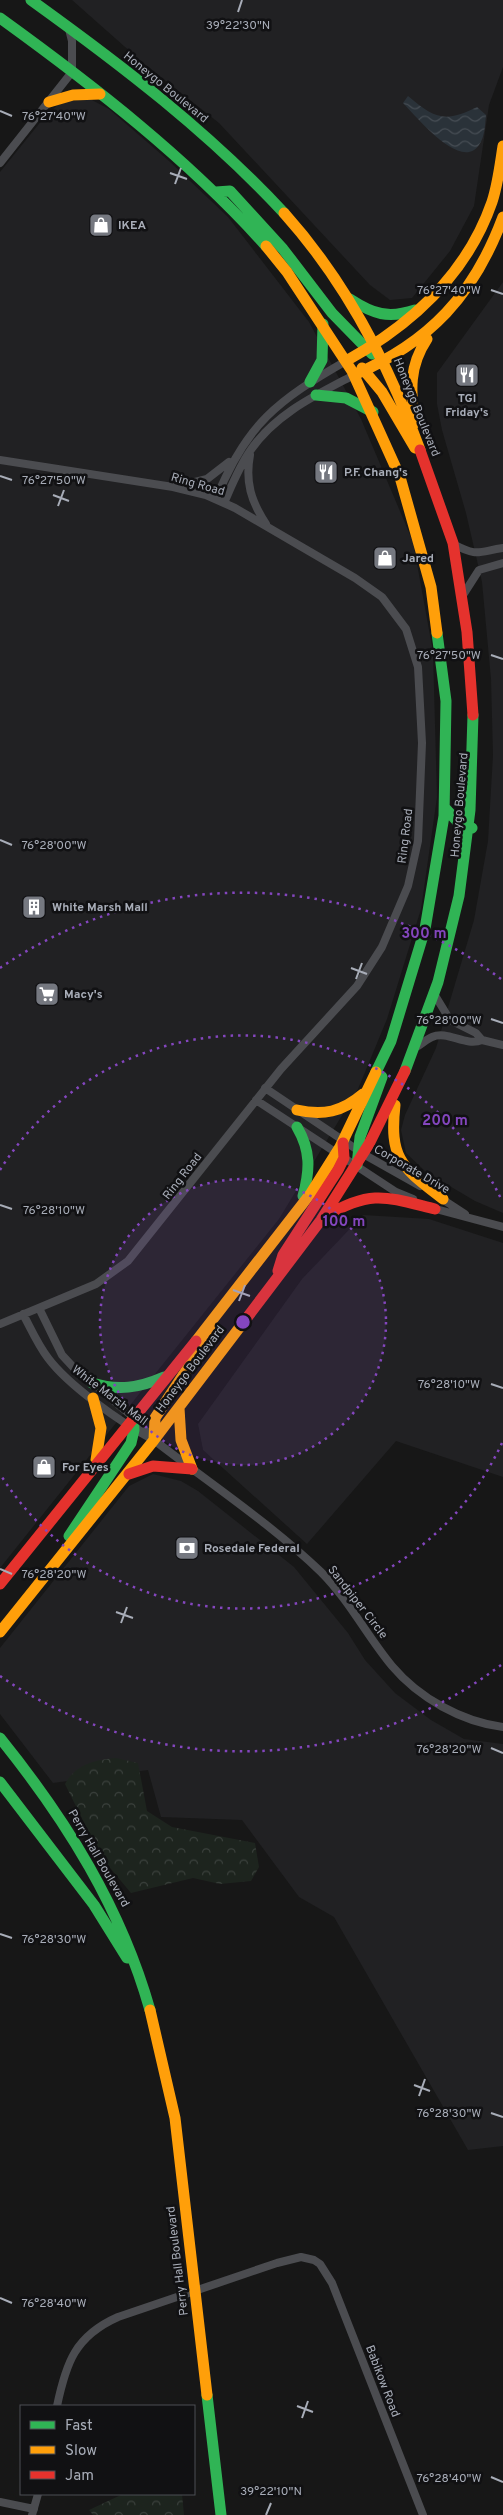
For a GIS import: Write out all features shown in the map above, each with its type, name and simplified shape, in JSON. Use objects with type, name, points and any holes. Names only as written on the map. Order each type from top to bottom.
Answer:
[{"type":"main road","name":"Honeygo Boulevard","points":[[31,0],[199,131],[253,181],[307,241],[345,295],[370,348],[384,362],[419,444],[453,544],[472,654],[477,741],[472,828],[462,896],[436,997],[418,1046],[397,1092],[362,1153]]},
{"type":"main road","points":[[36,0],[52,15]]},
{"type":"main road","name":"Honeygo Boulevard","points":[[0,18],[72,72],[172,152],[216,192],[286,271],[323,322],[374,412],[395,460],[416,517],[435,605],[448,709],[445,808],[436,878],[428,919],[410,987],[370,1087],[344,1141]]},
{"type":"main road","points":[[48,102],[63,95],[100,94]]},
{"type":"main road","points":[[346,362],[398,329],[434,297],[459,262],[500,190],[503,146]]},
{"type":"main road","points":[[216,192],[230,191],[283,249],[332,314],[370,348]]},
{"type":"main road","points":[[419,444],[411,392],[411,372],[417,352],[469,288],[495,242],[503,217]]},
{"type":"main road","points":[[345,295],[366,310],[388,318],[422,308]]},
{"type":"main road","points":[[310,382],[322,360],[323,322]]},
{"type":"main road","points":[[354,375],[367,371],[416,343],[439,324]]},
{"type":"main road","points":[[346,362],[367,371],[425,463]]},
{"type":"main road","points":[[316,395],[346,398],[374,412]]},
{"type":"main road","points":[[445,808],[457,821],[472,828]]},
{"type":"main road","points":[[357,1167],[362,1153],[360,1137],[382,1078],[398,1020]]},
{"type":"main road","points":[[297,1110],[312,1114],[334,1114],[353,1104],[370,1087]]},
{"type":"main road","points":[[397,1092],[392,1143],[406,1170],[443,1199]]},
{"type":"main road","points":[[297,1127],[309,1149],[310,1168],[300,1207]]},
{"type":"main road","points":[[275,1280],[283,1255],[340,1156],[344,1141]]},
{"type":"main road","name":"Honeygo Boulevard","points":[[0,1584],[96,1464],[131,1424],[340,1156]]},
{"type":"main road","name":"Honeygo Boulevard","points":[[0,1632],[179,1408],[321,1220],[357,1167]]},
{"type":"main road","points":[[321,1220],[344,1205],[370,1196],[380,1196],[435,1209]]},
{"type":"main road","points":[[154,1440],[155,1418],[256,1264]]},
{"type":"main road","points":[[92,1383],[126,1390],[149,1384],[168,1376]]},
{"type":"main road","points":[[93,1398],[101,1428],[96,1464]]},
{"type":"main road","points":[[179,1408],[178,1430],[180,1446],[192,1469]]},
{"type":"main road","points":[[60,1556],[76,1522],[131,1443],[131,1424]]},
{"type":"main road","points":[[123,1477],[149,1465],[164,1464],[192,1469]]},
{"type":"main road","name":"Perry Hall Boulevard","points":[[0,1738],[49,1800],[92,1869],[123,1930],[133,1957],[162,2055],[175,2118],[221,2515]]},
{"type":"main road","name":"Perry Hall Boulevard","points":[[0,1782],[94,1905],[128,1960],[147,2006]]},
{"type":"street","points":[[0,163],[72,72],[73,48],[69,28]]},
{"type":"street","points":[[216,499],[234,458],[260,421],[280,403],[310,382],[346,362]]},
{"type":"street","points":[[224,502],[251,450],[280,419],[316,395],[354,375]]},
{"type":"street","points":[[251,450],[248,483],[256,509],[268,525]]},
{"type":"street","points":[[173,487],[207,479],[234,458]]},
{"type":"street","name":"Ring Road","points":[[0,460],[173,487],[216,499],[268,525],[366,585],[382,597],[398,616],[410,640],[418,668],[422,743],[418,841],[408,886],[382,947],[356,986],[265,1088],[128,1261],[96,1284],[0,1324]]},
{"type":"street","points":[[453,544],[471,553],[484,553],[503,548]]},
{"type":"street","points":[[463,595],[479,570],[503,563]]},
{"type":"street","points":[[436,997],[450,1020],[476,1032],[482,1040]]},
{"type":"street","points":[[418,1046],[433,1036],[446,1036],[473,1044],[482,1040],[503,1045]]},
{"type":"street","points":[[265,1088],[344,1141]]},
{"type":"street","points":[[256,1100],[357,1167]]},
{"type":"street","name":"Corporate Drive","points":[[344,1141],[469,1216]]},
{"type":"street","name":"Corporate Drive","points":[[357,1167],[396,1192],[435,1209],[469,1216],[503,1227]]},
{"type":"street","name":"White Marsh Mall","points":[[39,1308],[52,1338],[62,1355],[131,1424]]},
{"type":"street","name":"White Marsh Mall","points":[[23,1314],[48,1358],[66,1378],[154,1440]]},
{"type":"street","name":"Sandpiper Circle","points":[[131,1424],[192,1469],[321,1573],[343,1599],[392,1666],[416,1689],[464,1717],[487,1725],[503,1727]]},
{"type":"street","name":"Babikow Road","points":[[195,2291],[294,2258],[307,2257],[314,2260],[324,2269],[332,2283],[423,2515]]},
{"type":"street","points":[[57,2405],[68,2363],[76,2348],[89,2334],[118,2317],[195,2291]]},
{"type":"street","points":[[0,2502],[33,2512],[38,2495]]},
{"type":"shaded area","points":[[72,0],[503,0],[503,67],[489,105],[474,206],[450,251],[412,298],[390,300],[370,285],[219,123],[142,62]]},
{"type":"shaded area","name":"White Marsh Mall","points":[[90,99],[109,109],[169,161],[228,217],[309,322],[361,419],[413,542],[433,652],[437,797],[421,909],[387,1019],[358,1089],[279,1219],[0,1568],[0,172],[47,114],[58,105],[68,101]]},
{"type":"shaded area","points":[[503,282],[503,1213],[475,1201],[426,1172],[406,1153],[401,1130],[405,1115],[436,1048],[474,920],[488,841],[493,755],[491,679],[482,582],[466,513],[442,430],[437,404],[437,373]]},
{"type":"shaded area","points":[[363,1215],[429,1219],[503,1243],[503,1477],[396,1441],[307,1544],[203,1450],[198,1424],[302,1279]]},
{"type":"shaded area","points":[[153,1474],[181,1481],[198,1491],[294,1567],[348,1633],[365,1660],[395,1693],[431,1720],[464,1739],[503,1744],[503,2146],[468,2150],[334,1917],[299,1897],[242,1820],[161,1817],[148,1770],[53,1783],[0,1714],[0,1648],[129,1486]]},
{"type":"green space","points":[[116,1758],[138,1763],[147,1811],[172,1827],[255,1843],[259,1867],[251,1881],[220,1884],[193,1878],[131,1893],[101,1857],[65,1784],[69,1777],[87,1764]]},
{"type":"green space","points":[[121,2495],[182,2495],[184,2515],[93,2515],[89,2510]]},
{"type":"water","points":[[408,96],[426,110],[441,116],[457,115],[477,107],[486,115],[481,142],[471,151],[461,152],[450,147],[428,129],[403,103]]},
{"type":"traffic: fast","points":[[31,0],[163,100],[255,183],[284,213]]},
{"type":"traffic: fast","points":[[0,18],[139,125],[205,183],[266,246]]},
{"type":"traffic: fast","points":[[216,192],[230,191],[283,249],[332,313],[372,354]]},
{"type":"traffic: fast","points":[[350,299],[381,314],[397,314],[415,310]]},
{"type":"traffic: fast","points":[[310,382],[322,360],[323,324]]},
{"type":"traffic: fast","points":[[316,395],[346,398],[373,412]]},
{"type":"traffic: fast","points":[[376,1072],[391,1041],[425,929],[444,816],[446,701],[437,633]]},
{"type":"traffic: fast","points":[[405,1071],[438,982],[459,896],[470,810],[473,715]]},
{"type":"traffic: fast","points":[[445,808],[457,821],[472,828]]},
{"type":"traffic: fast","points":[[357,1165],[360,1137],[382,1077]]},
{"type":"traffic: fast","points":[[297,1127],[305,1144],[308,1161],[303,1196]]},
{"type":"traffic: fast","points":[[92,1383],[120,1388],[146,1384],[164,1377]]},
{"type":"traffic: fast","points":[[69,1536],[131,1443],[134,1430],[133,1417]]},
{"type":"traffic: fast","points":[[0,1738],[48,1801],[89,1867],[124,1936],[150,2010]]},
{"type":"traffic: fast","points":[[0,1782],[94,1905],[127,1958]]},
{"type":"traffic: fast","points":[[207,2395],[221,2515]]},
{"type":"traffic: slow","points":[[49,102],[73,95],[100,94]]},
{"type":"traffic: slow","points":[[346,361],[370,347],[414,314],[452,274],[468,252],[492,202],[503,146]]},
{"type":"traffic: slow","points":[[284,213],[306,239],[346,295],[394,387],[420,450]]},
{"type":"traffic: slow","points":[[354,375],[381,362],[405,347],[427,331],[446,313],[463,293],[478,270],[503,217]]},
{"type":"traffic: slow","points":[[266,246],[287,272],[352,371],[400,477],[431,587],[437,633]]},
{"type":"traffic: slow","points":[[415,423],[412,379],[417,359],[427,339]]},
{"type":"traffic: slow","points":[[362,368],[382,392],[415,448]]},
{"type":"traffic: slow","points":[[196,1341],[311,1193],[340,1147],[376,1072]]},
{"type":"traffic: slow","points":[[297,1110],[315,1113],[332,1111],[340,1109],[363,1094]]},
{"type":"traffic: slow","points":[[395,1105],[394,1138],[401,1161],[417,1179],[443,1199]]},
{"type":"traffic: slow","points":[[0,1632],[154,1440],[246,1319]]},
{"type":"traffic: slow","points":[[154,1440],[155,1418],[214,1328]]},
{"type":"traffic: slow","points":[[93,1398],[101,1428],[96,1460]]},
{"type":"traffic: slow","points":[[179,1408],[181,1440],[192,1469]]},
{"type":"traffic: slow","points":[[150,2010],[175,2118],[207,2395]]},
{"type":"traffic: jam","points":[[420,450],[453,543],[467,632],[473,715]]},
{"type":"traffic: jam","points":[[246,1319],[321,1220],[369,1144],[405,1071]]},
{"type":"traffic: jam","points":[[278,1271],[283,1255],[338,1170],[344,1158],[343,1143]]},
{"type":"traffic: jam","points":[[326,1216],[355,1202],[379,1198],[404,1201],[435,1209]]},
{"type":"traffic: jam","points":[[0,1584],[196,1341]]},
{"type":"traffic: jam","points":[[129,1474],[153,1466],[192,1469]]},
{"type":"place","name":"IKEA","points":[[101,225]]},
{"type":"place","name":"TGI Friday's","points":[[467,375]]},
{"type":"place","name":"P.F. Chang's","points":[[326,472]]},
{"type":"place","name":"Jared","points":[[385,558]]},
{"type":"place","name":"White Marsh Mall","points":[[34,907]]},
{"type":"place","name":"Macy's","points":[[47,994]]},
{"type":"place","name":"For Eyes","points":[[44,1467]]},
{"type":"place","name":"Rosedale Federal","points":[[187,1548]]}]
